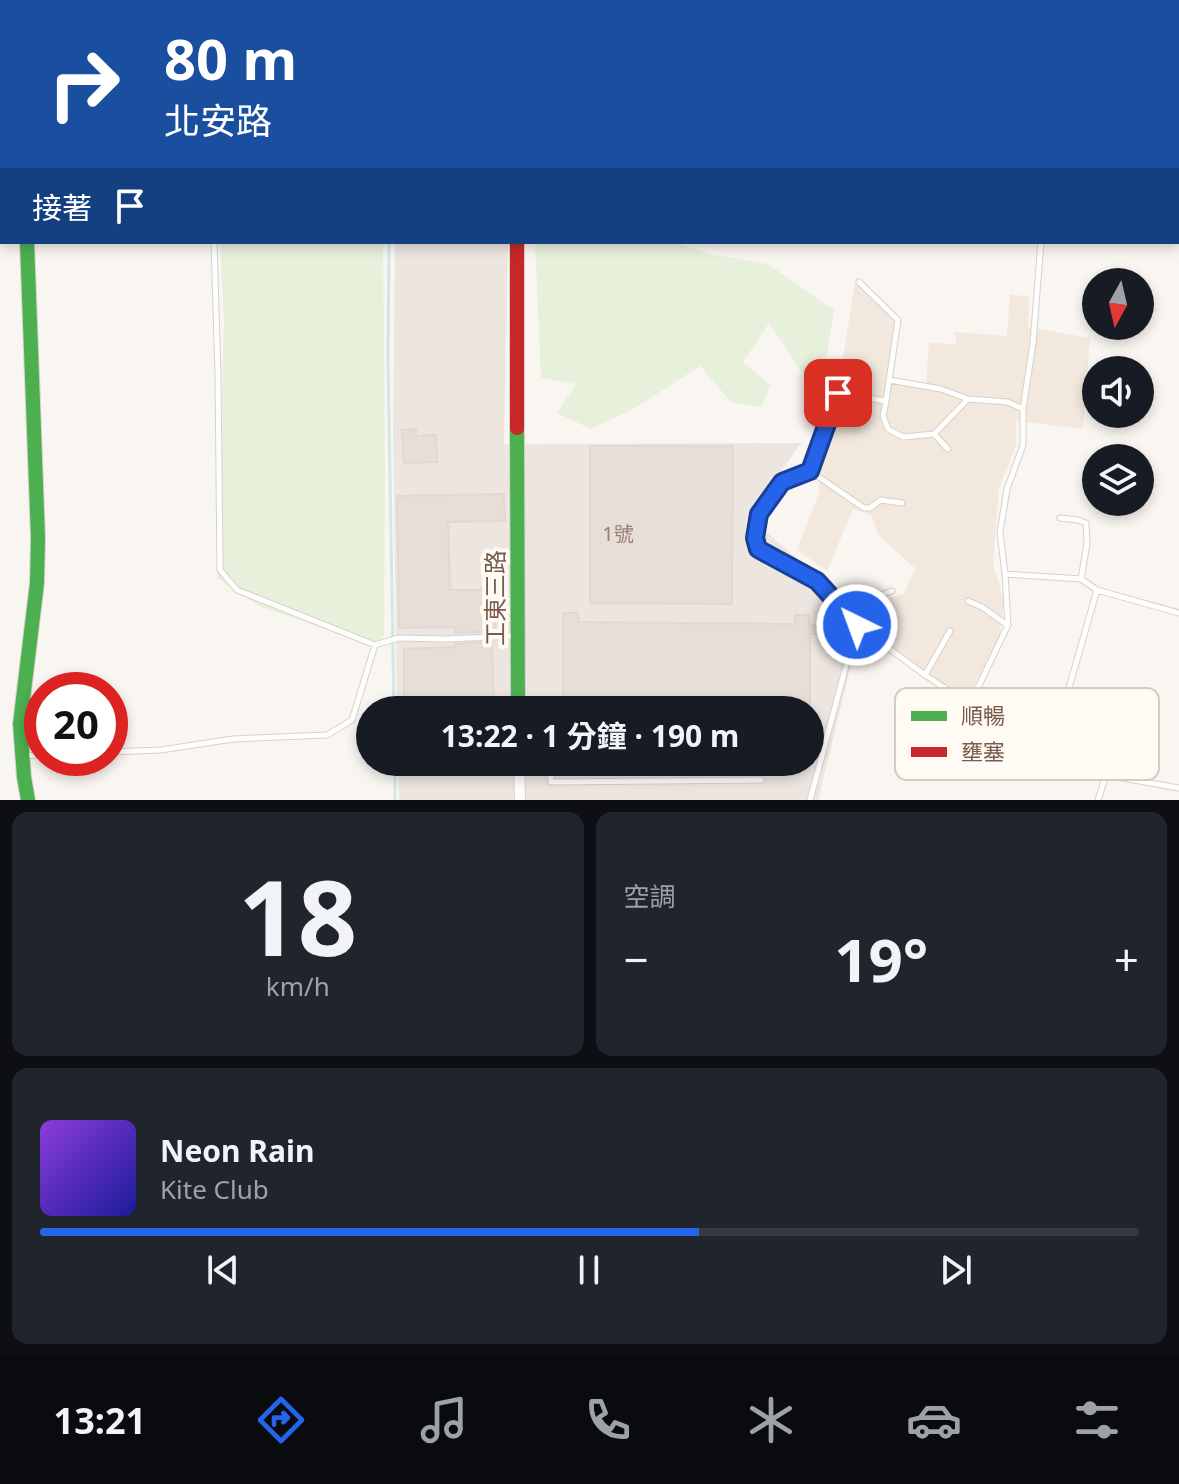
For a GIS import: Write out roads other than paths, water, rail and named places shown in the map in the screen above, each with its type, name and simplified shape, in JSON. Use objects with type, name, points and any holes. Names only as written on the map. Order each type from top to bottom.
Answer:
[{"type":"main road","points":[[27,244],[33,357],[37,568],[20,724],[28,800]]},
{"type":"main road","name":"工東三路","points":[[517,244],[518,696]]},
{"type":"street","points":[[519,776],[520,800]]},
{"type":"lane","points":[[214,244],[220,570],[237,590],[375,645],[398,638],[518,636]]},
{"type":"lane","points":[[978,688],[1008,625],[1000,532],[1007,489],[1023,445],[1023,409],[1033,343],[1041,244]]},
{"type":"lane","points":[[859,282],[898,320],[883,416],[888,429],[903,437],[934,434],[968,399]]},
{"type":"lane","points":[[889,380],[941,389],[968,399],[1008,402],[1023,409]]},
{"type":"lane","points":[[886,401],[838,393],[810,471],[782,482],[759,514],[755,538],[758,549],[817,581],[857,625],[945,688]]},
{"type":"lane","points":[[934,434],[948,449]]},
{"type":"lane","points":[[810,471],[864,508],[870,508],[881,500],[902,503]]},
{"type":"lane","points":[[1060,518],[1086,523],[1087,544],[1081,579]]},
{"type":"lane","points":[[1005,574],[1081,579],[1097,590],[1179,613]]},
{"type":"lane","points":[[1069,688],[1097,590]]},
{"type":"lane","points":[[846,612],[861,602],[892,591]]},
{"type":"lane","points":[[968,601],[1008,625]]},
{"type":"lane","points":[[810,800],[857,625]]},
{"type":"lane","points":[[925,675],[950,631]]},
{"type":"lane","points":[[128,751],[161,750],[233,739],[327,735],[352,720],[375,645]]},
{"type":"lane","points":[[551,776],[551,782],[761,780]]},
{"type":"lane","points":[[1098,800],[1104,780]]},
{"type":"lane","points":[[1134,780],[1179,788]]},
{"type":"waterway","points":[[389,244],[394,696]]},
{"type":"waterway","points":[[395,776],[395,800]]}]
